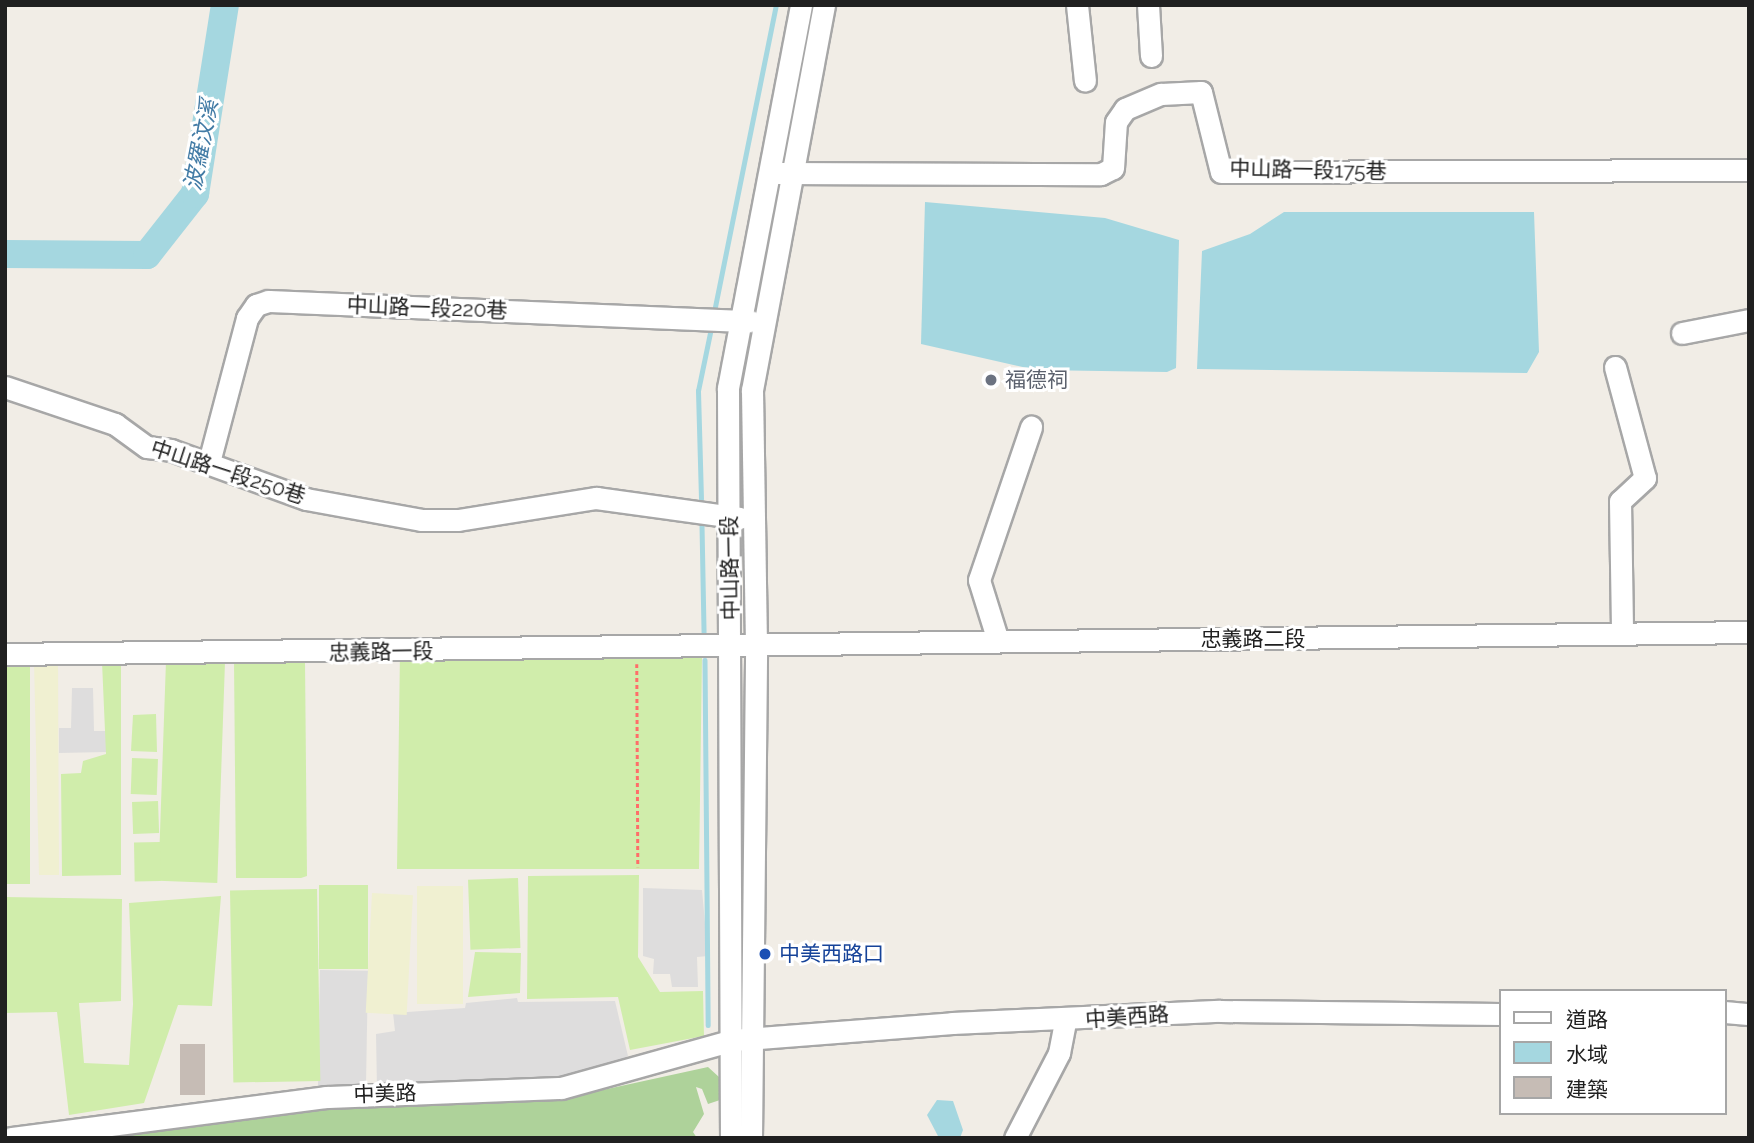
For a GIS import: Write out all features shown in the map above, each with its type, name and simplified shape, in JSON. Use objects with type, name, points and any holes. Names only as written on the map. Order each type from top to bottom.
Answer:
[{"type":"street","name":"中山路一段","points":[[731,1138],[744,1041],[757,645],[751,390],[764,322],[801,5]]},
{"type":"street","name":"中山路一段","points":[[751,1138],[744,1041],[728,517],[728,388],[738,321],[782,173],[824,5]]},
{"type":"street","points":[[1077,5],[1085,81]]},
{"type":"street","points":[[1148,5],[1151,56]]},
{"type":"street","name":"中山路一段175巷","points":[[782,173],[1101,174],[1112,168],[1116,122],[1125,109],[1161,94],[1200,92],[1221,172],[1749,170]]},
{"type":"street","name":"中山路一段220巷","points":[[209,462],[247,318],[256,305],[268,301],[764,322]]},
{"type":"street","points":[[1682,333],[1749,320]]},
{"type":"street","points":[[1615,366],[1645,478],[1620,501],[1622,634]]},
{"type":"street","name":"中山路一段250巷","points":[[5,387],[115,424],[147,447],[209,462],[306,499],[421,520],[458,520],[596,498],[752,519]]},
{"type":"street","points":[[998,641],[979,580],[1031,427]]},
{"type":"street","name":"忠義路二段","points":[[757,645],[1749,632]]},
{"type":"street","name":"忠義路一段","points":[[5,654],[757,645]]},
{"type":"street","name":"中美西路","points":[[744,1041],[952,1023],[1065,1021],[1220,1011],[1498,1014]]},
{"type":"street","points":[[1726,1012],[1749,1014]]},
{"type":"street","points":[[1015,1138],[1059,1054],[1065,1021]]},
{"type":"street","name":"中美路","points":[[11,1138],[326,1097],[561,1088],[744,1041]]},
{"type":"path","points":[[638,867],[637,653],[641,648]]},
{"type":"shaded area","points":[[72,688],[93,688],[94,731],[106,731],[106,752],[59,753],[59,728],[71,728]]},
{"type":"shaded area","points":[[643,888],[702,890],[708,956],[697,957],[698,987],[672,987],[670,974],[653,974],[654,959],[643,956]]},
{"type":"shaded area","points":[[320,970],[368,971],[366,1087],[318,1086]]},
{"type":"shaded area","points":[[517,998],[518,1002],[615,1001],[628,1056],[601,1073],[562,1087],[377,1089],[376,1034],[395,1031],[393,1013],[465,1008],[466,1003]]},
{"type":"green space","points":[[548,648],[590,659],[702,657],[699,869],[397,869],[400,651]]},
{"type":"green space","points":[[166,661],[225,663],[217,883],[158,881]]},
{"type":"green space","points":[[234,661],[305,662],[307,876],[301,878],[236,878]]},
{"type":"green space","points":[[5,662],[30,662],[30,884],[5,884]]},
{"type":"green space","points":[[34,662],[58,663],[59,875],[39,875]]},
{"type":"green space","points":[[102,662],[121,662],[121,875],[62,876],[61,774],[81,773],[83,761],[106,754]]},
{"type":"green space","points":[[156,714],[157,752],[131,751],[133,715]]},
{"type":"green space","points":[[132,758],[158,759],[157,795],[131,794]]},
{"type":"green space","points":[[158,801],[159,833],[133,834],[132,802]]},
{"type":"green space","points":[[134,842],[160,842],[161,881],[135,881]]},
{"type":"green space","points":[[639,875],[638,957],[660,992],[703,991],[704,1036],[630,1050],[618,997],[527,999],[528,876]]},
{"type":"green space","points":[[518,878],[520,948],[470,950],[468,880]]},
{"type":"green space","points":[[319,885],[368,885],[368,969],[319,969]]},
{"type":"green space","points":[[417,886],[463,886],[463,1004],[417,1004]]},
{"type":"green space","points":[[317,889],[320,1081],[233,1082],[230,891]]},
{"type":"green space","points":[[372,893],[413,895],[407,1015],[366,1013]]},
{"type":"green space","points":[[221,896],[212,1006],[178,1005],[144,1103],[69,1115],[57,1012],[5,1013],[5,897],[122,899],[121,1001],[79,1003],[84,1063],[129,1065],[133,1004],[129,903]]},
{"type":"green space","points":[[475,952],[521,953],[520,993],[468,997]]},
{"type":"green space","points":[[708,1067],[719,1077],[720,1100],[708,1104],[702,1089],[696,1087],[704,1114],[693,1132],[697,1138],[74,1138],[351,1103],[566,1098]]},
{"type":"water","points":[[925,202],[1105,218],[1179,240],[1176,368],[1167,372],[1036,370],[921,344]]},
{"type":"water","points":[[1284,212],[1534,212],[1539,352],[1527,373],[1197,369],[1202,251],[1250,234]]},
{"type":"water","points":[[937,1100],[953,1101],[963,1130],[960,1138],[939,1138],[927,1115]]},
{"type":"building","points":[[180,1044],[205,1044],[205,1095],[180,1095]]},
{"type":"waterway","name":"波羅汶溪","points":[[5,254],[147,255],[195,194],[225,5]]},
{"type":"waterway","points":[[715,307],[776,5]]},
{"type":"waterway","points":[[701,499],[698,391],[710,333]]},
{"type":"waterway","points":[[702,525],[704,632]]},
{"type":"waterway","points":[[705,660],[708,1025]]},
{"type":"place","name":"福德祠","points":[[991,380]]},
{"type":"place","name":"中美西路口","points":[[765,954]]}]
